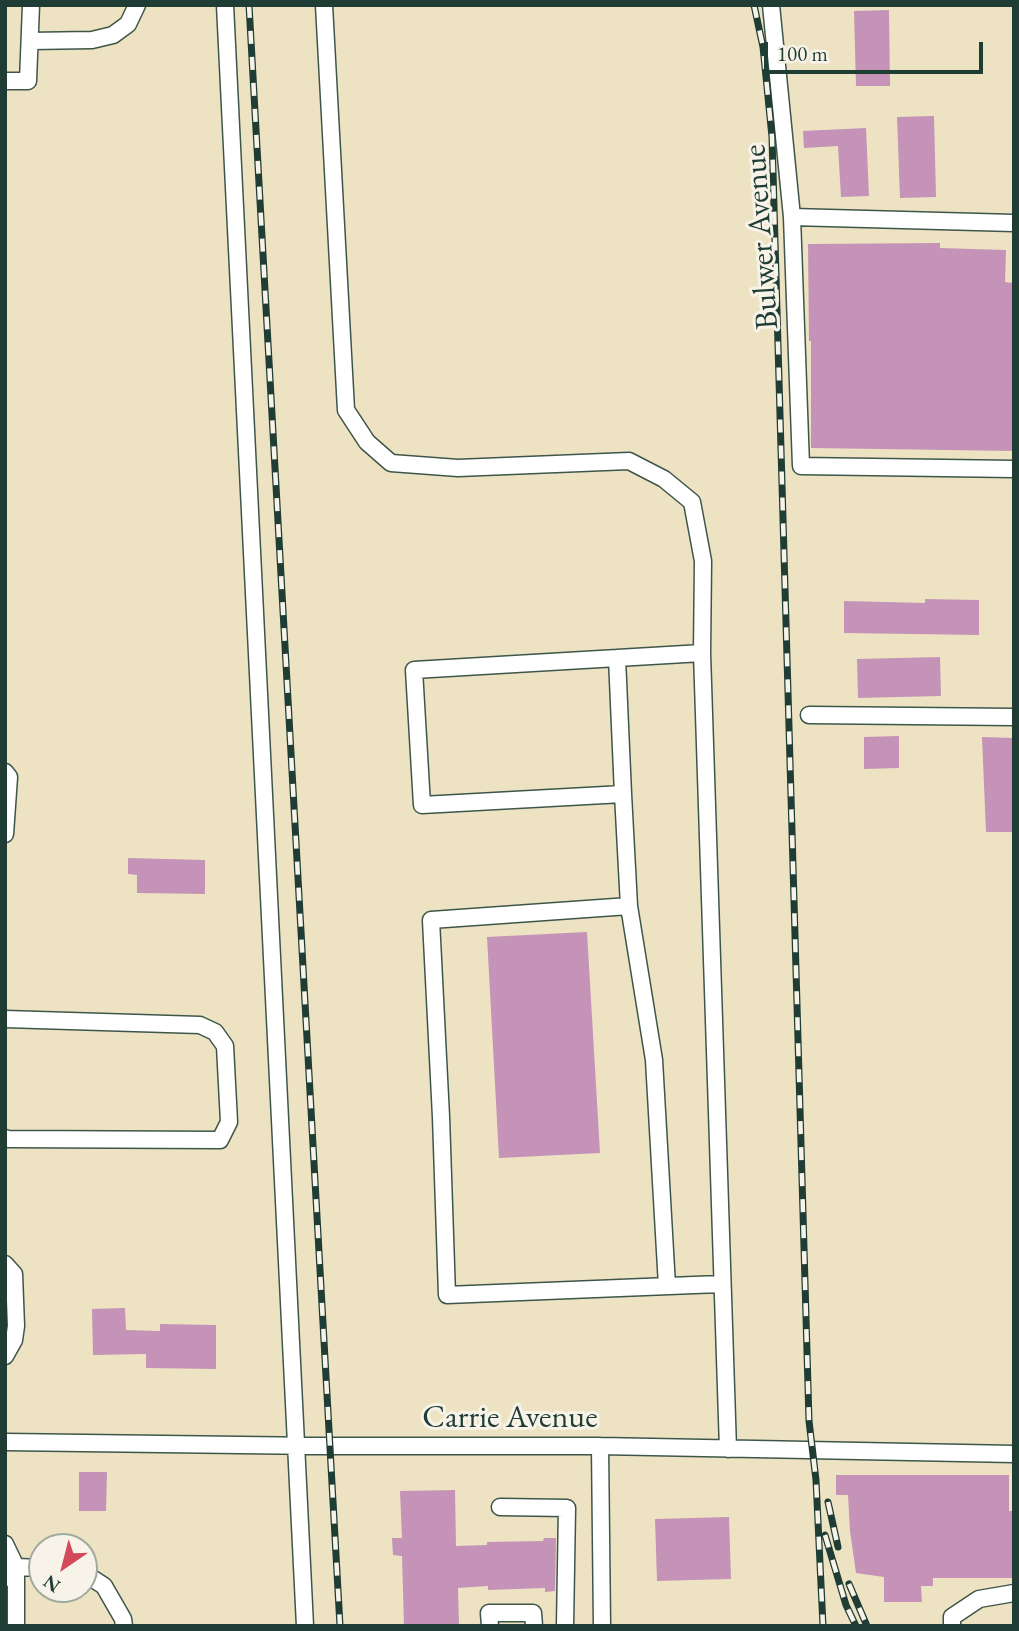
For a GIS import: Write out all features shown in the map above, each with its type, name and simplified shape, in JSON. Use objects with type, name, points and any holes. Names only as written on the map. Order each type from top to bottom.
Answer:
[{"type":"street","points":[[5,81],[28,81],[31,5]]},
{"type":"street","points":[[30,41],[92,40],[113,35],[128,24],[137,5]]},
{"type":"street","points":[[225,5],[305,1626]]},
{"type":"street","points":[[324,5],[346,410],[368,442],[391,463],[458,468],[629,461],[664,479],[692,502],[703,561],[702,653],[729,1448]]},
{"type":"street","name":"Bulwer Avenue","points":[[771,5],[792,217],[801,466],[1014,470]]},
{"type":"street","points":[[792,217],[1014,223]]},
{"type":"street","points":[[624,794],[422,804],[414,670],[702,653]]},
{"type":"street","points":[[617,658],[629,906],[654,1060],[667,1286]]},
{"type":"street","points":[[809,715],[1014,717]]},
{"type":"street","points":[[5,772],[9,777],[5,834]]},
{"type":"street","points":[[629,906],[431,920],[441,1104],[447,1295],[722,1284]]},
{"type":"street","points":[[5,1019],[200,1025],[215,1032],[225,1046],[229,1122],[220,1140],[5,1138]]},
{"type":"street","points":[[5,1264],[14,1274],[16,1326],[15,1340],[5,1356]]},
{"type":"street","name":"Carrie Avenue","points":[[5,1442],[600,1446],[1014,1454]]},
{"type":"street","points":[[600,1446],[603,1626]]},
{"type":"street","points":[[500,1507],[567,1508],[565,1626]]},
{"type":"street","points":[[5,1544],[11,1572],[16,1626]]},
{"type":"street","points":[[98,1582],[104,1586],[123,1619],[124,1626]]},
{"type":"street","points":[[952,1626],[953,1617],[979,1599],[1014,1593]]},
{"type":"street","points":[[490,1626],[489,1613],[533,1614],[534,1626]]},
{"type":"building","points":[[889,10],[890,86],[856,86],[854,11]]},
{"type":"building","points":[[934,116],[936,197],[900,198],[897,117]]},
{"type":"building","points":[[866,128],[869,196],[841,197],[838,146],[804,148],[803,131]]},
{"type":"building","points":[[940,243],[940,248],[1006,250],[1005,282],[1014,283],[1014,451],[811,448],[808,244]]},
{"type":"building","points":[[925,599],[979,600],[979,635],[844,633],[844,601],[925,603]]},
{"type":"building","points":[[940,657],[941,696],[858,698],[857,659]]},
{"type":"building","points":[[899,736],[899,768],[864,769],[864,737]]},
{"type":"building","points":[[982,737],[1014,738],[1014,832],[986,832]]},
{"type":"building","points":[[128,858],[205,860],[205,894],[137,893],[137,875],[128,874]]},
{"type":"building","points":[[587,932],[600,1153],[499,1158],[487,937]]},
{"type":"building","points":[[125,1308],[126,1330],[160,1331],[160,1324],[216,1325],[216,1369],[146,1368],[146,1354],[93,1355],[92,1309]]},
{"type":"building","points":[[79,1472],[107,1472],[106,1511],[79,1511]]},
{"type":"building","points":[[836,1475],[1009,1475],[1009,1511],[1014,1511],[1014,1578],[933,1578],[933,1586],[921,1586],[922,1602],[884,1602],[884,1577],[856,1573],[848,1495],[836,1495]]},
{"type":"building","points":[[455,1490],[456,1546],[556,1538],[555,1591],[545,1592],[545,1588],[488,1590],[488,1586],[458,1588],[459,1626],[404,1626],[402,1556],[393,1555],[392,1538],[402,1538],[400,1491]]},
{"type":"building","points":[[729,1517],[731,1579],[657,1581],[655,1519]]},
{"type":"railway","points":[[249,5],[340,1626]]},
{"type":"railway","points":[[754,5],[763,47],[772,137],[809,1421],[816,1480],[823,1626]]},
{"type":"railway","points":[[828,1502],[838,1547]]},
{"type":"railway","points":[[825,1535],[846,1605],[856,1626]]},
{"type":"railway","points":[[849,1584],[867,1626]]}]
